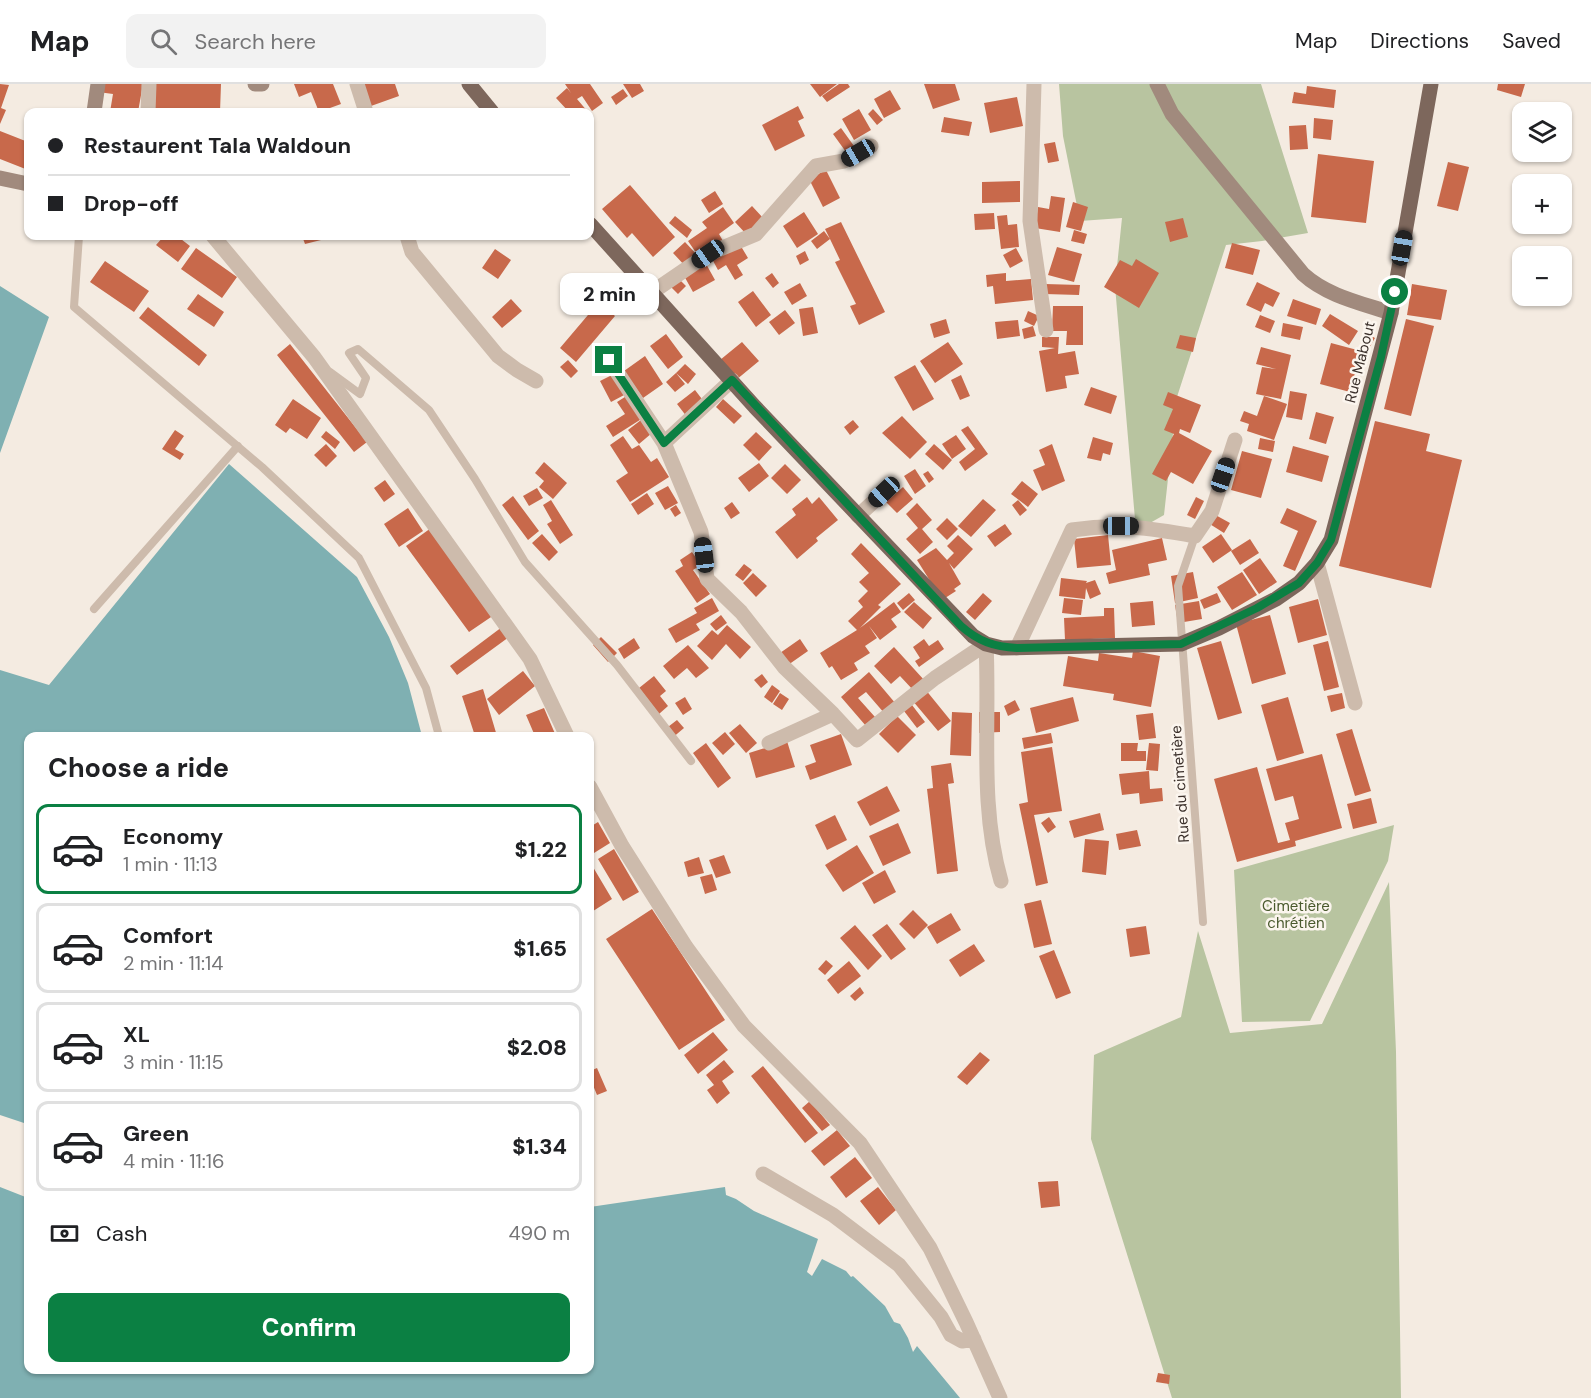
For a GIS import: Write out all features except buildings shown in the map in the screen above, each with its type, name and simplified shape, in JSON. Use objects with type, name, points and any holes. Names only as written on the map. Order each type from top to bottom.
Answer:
[{"type":"main road","points":[[470,84],[489,108]]},
{"type":"main road","name":"Rue Mabout","points":[[1181,644],[1219,628],[1299,583],[1317,563],[1331,540],[1391,313],[1431,84]]},
{"type":"main road","points":[[594,229],[651,293],[972,636],[986,644],[1002,648],[1181,644]]},
{"type":"street","points":[[95,108],[98,84]]},
{"type":"street","points":[[148,108],[149,84]]},
{"type":"street","points":[[255,84],[262,84]]},
{"type":"street","points":[[357,84],[365,108]]},
{"type":"street","points":[[1034,84],[1030,221],[1046,330]]},
{"type":"street","points":[[1157,84],[1172,114],[1303,274],[1315,285],[1329,292],[1391,313]]},
{"type":"street","points":[[651,293],[708,254],[756,234],[816,166],[844,161],[871,146]]},
{"type":"street","points":[[0,178],[24,183]]},
{"type":"street","points":[[216,240],[314,357],[530,659],[565,732]]},
{"type":"street","points":[[408,240],[412,252],[498,356],[536,381]]},
{"type":"street","points":[[609,360],[664,443],[701,532],[707,579],[741,612],[784,667],[833,714],[857,741],[935,678],[986,644]]},
{"type":"street","points":[[664,443],[732,380]]},
{"type":"street","points":[[1017,648],[1072,530],[1100,526],[1141,526],[1195,536],[1212,511],[1235,440]]},
{"type":"street","points":[[858,516],[884,492]]},
{"type":"street","points":[[1317,563],[1355,703]]},
{"type":"street","points":[[986,644],[988,778],[992,852],[1000,882]]},
{"type":"street","points":[[769,743],[833,714]]},
{"type":"street","points":[[594,795],[622,846],[686,947],[744,1026],[860,1143],[930,1248],[1000,1398]]},
{"type":"street","points":[[763,1174],[833,1215],[899,1266],[941,1317],[951,1335],[962,1341],[974,1339]]},
{"type":"lane","points":[[79,240],[74,307],[237,446],[359,558],[426,688],[438,732]]},
{"type":"lane","points":[[314,357],[360,394],[366,378],[349,353],[358,349],[429,410],[475,479],[525,562],[617,665],[691,761]]},
{"type":"lane","points":[[94,609],[237,446]]},
{"type":"lane","name":"Rue du cimetière","points":[[1195,536],[1178,586],[1203,922]]},
{"type":"green space","points":[[1059,84],[1261,84],[1308,233],[1226,245],[1177,397],[1164,515],[1136,531],[1115,286],[1122,218],[1080,221],[1063,136]]},
{"type":"green space","name":"Cimetière chrétien","points":[[1394,825],[1388,861],[1310,1021],[1242,1022],[1234,870]]},
{"type":"green space","points":[[1389,882],[1396,1052],[1401,1398],[1172,1398],[1091,1139],[1094,1055],[1181,1017],[1198,931],[1230,1033],[1322,1024]]},
{"type":"water","points":[[0,286],[49,317],[0,453]]},
{"type":"water","points":[[229,464],[357,577],[389,637],[408,683],[421,732],[24,732],[24,1123],[0,1115],[0,670],[49,685]]},
{"type":"water","points":[[0,1187],[24,1196],[24,1374],[594,1374],[594,1206],[725,1187],[726,1195],[754,1211],[818,1239],[807,1272],[812,1276],[822,1259],[846,1271],[851,1277],[853,1276],[885,1306],[894,1322],[900,1324],[913,1352],[917,1346],[960,1398],[0,1398]]},
{"type":"route","points":[[609,360],[664,443],[732,380],[961,626],[986,644],[1002,648],[1064,648],[1181,644],[1219,628],[1299,583],[1317,563],[1331,540],[1381,357],[1395,292]]}]
